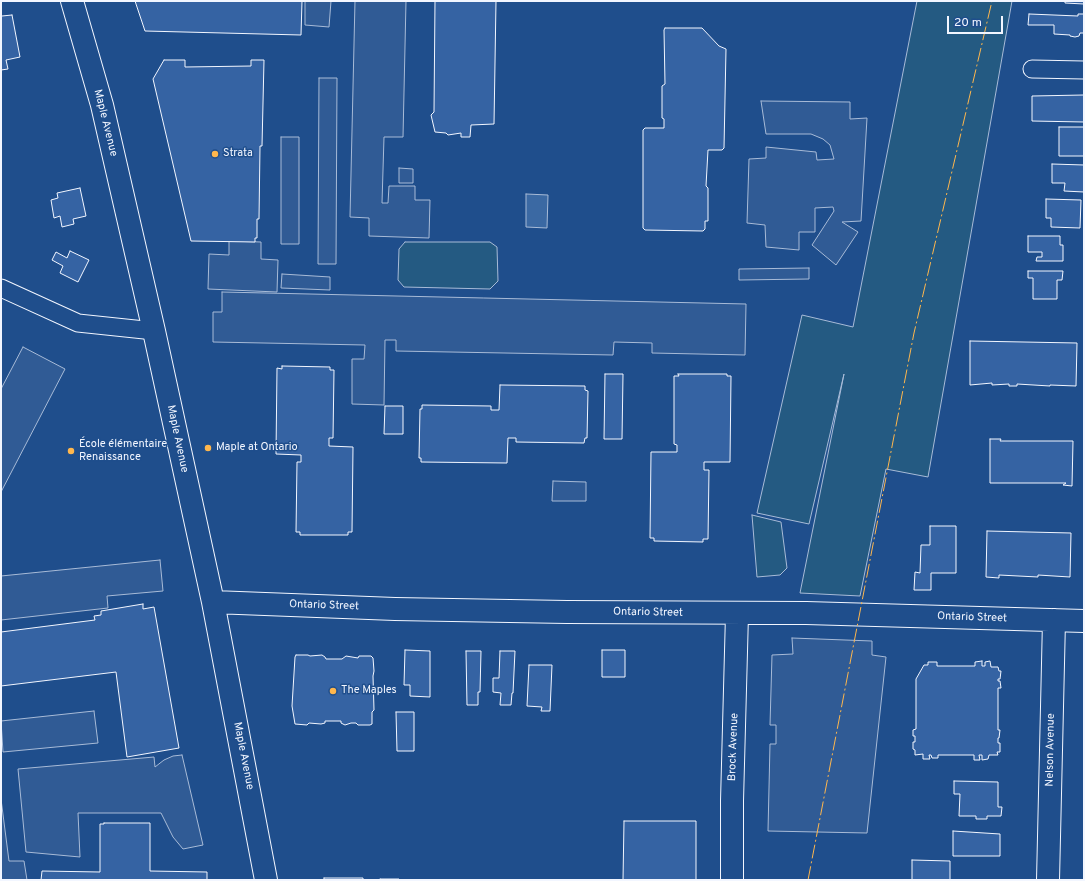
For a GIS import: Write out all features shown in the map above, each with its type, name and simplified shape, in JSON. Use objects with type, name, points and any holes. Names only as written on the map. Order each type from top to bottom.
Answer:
[{"type":"street","name":"Maple Avenue","points":[[72,1],[102,105],[154,331],[213,602],[266,880]]},
{"type":"street","points":[[1032,69],[1084,70]]},
{"type":"street","points":[[1,288],[78,323],[154,331]]},
{"type":"street","name":"Ontario Street","points":[[213,602],[419,609],[811,614],[1084,621]]},
{"type":"street","name":"Brock Avenue","points":[[732,880],[732,801],[737,614]]},
{"type":"street","name":"Nelson Avenue","points":[[1048,880],[1054,620]]},
{"type":"shaded area","points":[[305,1],[331,1],[329,27],[305,25]]},
{"type":"shaded area","points":[[355,1],[406,1],[403,137],[384,137],[382,203],[388,203],[389,186],[415,186],[415,200],[430,200],[429,238],[369,236],[369,218],[350,217]]},
{"type":"shaded area","points":[[917,1],[1012,1],[928,477],[886,469],[860,596],[800,593],[844,374],[809,524],[757,513],[802,315],[853,327]]},
{"type":"shaded area","points":[[319,78],[337,78],[336,264],[318,264]]},
{"type":"shaded area","points":[[761,101],[850,102],[850,119],[867,118],[861,221],[842,222],[858,232],[836,265],[812,245],[834,211],[833,207],[815,208],[815,232],[799,232],[799,250],[766,247],[765,225],[747,223],[749,159],[766,158],[766,147],[816,152],[817,160],[834,159],[830,145],[823,139],[811,134],[766,134]]},
{"type":"shaded area","points":[[281,137],[299,137],[299,244],[281,244]]},
{"type":"shaded area","points":[[399,168],[413,169],[413,183],[399,183]]},
{"type":"shaded area","points":[[526,194],[548,195],[547,228],[526,227]]},
{"type":"shaded area","points":[[229,241],[261,242],[261,259],[278,260],[277,292],[208,289],[209,254],[229,255]]},
{"type":"shaded area","points":[[405,242],[490,242],[497,247],[498,281],[490,289],[404,287],[398,280],[399,249]]},
{"type":"shaded area","points":[[809,268],[809,279],[739,280],[739,269]]},
{"type":"shaded area","points":[[282,274],[330,277],[330,290],[281,288]]},
{"type":"shaded area","points":[[222,292],[746,304],[745,355],[652,353],[652,343],[614,342],[613,355],[396,351],[396,340],[385,340],[384,405],[352,404],[352,359],[364,359],[365,345],[213,342],[213,312],[222,312]]},
{"type":"shaded area","points":[[23,347],[65,369],[1,492],[1,389]]},
{"type":"shaded area","points":[[553,481],[586,482],[586,501],[552,501]]},
{"type":"shaded area","points":[[752,515],[781,522],[787,568],[780,575],[757,577]]},
{"type":"shaded area","points":[[160,560],[163,591],[107,596],[108,608],[1,620],[1,576]]},
{"type":"shaded area","points":[[792,638],[872,641],[872,655],[886,657],[867,833],[768,831],[770,744],[776,744],[776,725],[770,725],[772,655],[793,654]]},
{"type":"shaded area","points":[[94,711],[98,743],[3,752],[1,721]]},
{"type":"shaded area","points":[[182,755],[203,845],[183,849],[173,837],[161,813],[78,813],[80,857],[26,852],[18,769],[154,757],[155,767],[164,760],[173,756]]},
{"type":"shaded area","points":[[1,799],[9,861],[24,861],[27,880],[1,880]]},
{"type":"building","points":[[135,1],[302,1],[301,35],[145,31]]},
{"type":"building","points":[[435,1],[496,1],[494,124],[471,125],[470,137],[461,137],[461,133],[448,135],[446,133],[435,132],[431,115],[434,112]]},
{"type":"building","points":[[1065,1],[1084,1],[1084,4],[1065,3]]},
{"type":"building","points":[[1029,14],[1078,16],[1078,14],[1084,14],[1084,33],[1080,33],[1079,36],[1075,37],[1070,35],[1054,34],[1054,25],[1028,25]]},
{"type":"building","points":[[12,15],[20,57],[6,60],[8,69],[1,70],[1,17]]},
{"type":"building","points":[[665,28],[702,28],[719,46],[726,49],[724,148],[722,150],[708,150],[706,186],[708,188],[708,221],[705,221],[705,229],[703,231],[645,230],[643,228],[643,130],[645,128],[664,128],[664,119],[662,118],[662,86],[665,84]]},
{"type":"building","name":"Strata","points":[[164,60],[185,60],[185,67],[251,66],[251,60],[264,60],[262,146],[260,146],[259,219],[257,219],[257,238],[255,238],[255,242],[191,241],[153,79]]},
{"type":"building","points":[[1084,95],[1084,122],[1032,121],[1032,96]]},
{"type":"building","points":[[1059,127],[1084,127],[1084,156],[1059,156]]},
{"type":"building","points":[[1052,164],[1084,165],[1084,192],[1064,191],[1065,183],[1052,183]]},
{"type":"building","points":[[80,188],[86,216],[73,219],[74,224],[62,227],[60,216],[54,218],[51,200],[58,198],[57,193]]},
{"type":"building","points":[[1046,199],[1081,200],[1080,228],[1051,227],[1051,218],[1046,218]]},
{"type":"building","points":[[1028,236],[1060,236],[1060,245],[1063,245],[1063,261],[1036,261],[1037,257],[1042,257],[1042,252],[1028,252]]},
{"type":"building","points":[[70,251],[89,260],[78,282],[60,273],[63,266],[52,260],[56,252],[67,258]]},
{"type":"building","points":[[1028,271],[1063,271],[1062,280],[1057,280],[1057,299],[1033,299],[1033,278],[1028,278]]},
{"type":"building","points":[[970,341],[1077,343],[1076,386],[1017,384],[1017,386],[1009,386],[1009,384],[992,385],[992,383],[970,385]]},
{"type":"building","points":[[282,366],[330,367],[330,370],[334,370],[333,438],[329,438],[329,446],[353,447],[352,532],[348,532],[348,535],[300,535],[300,532],[296,532],[297,462],[301,462],[301,455],[276,454],[277,368],[282,369]]},
{"type":"building","points":[[605,374],[623,374],[622,439],[604,439]]},
{"type":"building","points":[[678,374],[727,374],[727,376],[731,376],[730,462],[704,462],[704,470],[709,470],[708,539],[703,539],[703,542],[654,541],[654,538],[650,538],[651,452],[677,452],[677,445],[674,444],[674,376],[679,376]]},
{"type":"building","points":[[500,385],[585,386],[585,390],[588,391],[587,438],[585,438],[584,443],[516,442],[516,438],[508,438],[507,463],[421,462],[421,458],[419,458],[420,409],[422,409],[422,405],[491,406],[491,410],[499,410]]},
{"type":"building","points":[[385,406],[403,406],[403,434],[384,434]]},
{"type":"building","points":[[990,439],[1001,439],[1000,441],[1073,441],[1072,486],[1063,485],[1066,483],[990,483]]},
{"type":"building","points":[[930,526],[956,526],[956,573],[931,573],[931,590],[914,590],[915,572],[920,573],[921,545],[930,545]]},
{"type":"building","points":[[987,531],[1071,533],[1070,577],[999,575],[999,578],[986,577]]},
{"type":"building","points":[[143,604],[143,609],[154,607],[179,748],[127,757],[116,672],[1,686],[1,632],[95,620],[94,616],[101,615],[101,611]]},
{"type":"building","points":[[405,650],[430,651],[430,697],[410,696],[410,685],[404,685]]},
{"type":"building","points":[[602,650],[625,650],[625,677],[602,677]]},
{"type":"building","points":[[466,651],[481,651],[480,692],[478,692],[478,705],[467,705]]},
{"type":"building","points":[[500,651],[515,651],[511,705],[500,705],[501,693],[493,692],[493,678],[499,678]]},
{"type":"building","name":"The Maples","points":[[296,655],[322,655],[326,659],[342,659],[346,656],[358,658],[359,656],[371,656],[373,658],[374,671],[374,710],[372,712],[372,724],[358,725],[356,723],[351,723],[345,725],[341,723],[341,721],[325,721],[325,723],[321,724],[295,724],[292,706]]},
{"type":"building","points":[[982,661],[982,666],[985,666],[985,662],[990,661],[991,667],[998,667],[999,671],[1001,671],[1000,679],[998,679],[998,681],[1000,681],[1001,688],[998,688],[998,730],[1000,730],[998,743],[1000,743],[1000,752],[997,752],[998,755],[989,755],[988,759],[982,760],[982,755],[979,755],[980,760],[974,760],[974,755],[938,755],[938,758],[932,758],[931,755],[929,755],[930,759],[923,759],[923,754],[915,755],[913,742],[915,742],[915,736],[913,736],[913,730],[916,729],[916,679],[924,665],[928,665],[928,662],[937,662],[937,666],[975,666],[975,662]]},
{"type":"building","points":[[529,665],[552,665],[550,711],[541,711],[542,707],[527,706]]},
{"type":"building","points":[[396,712],[414,712],[414,751],[397,751]]},
{"type":"building","points":[[954,781],[998,782],[998,807],[1002,807],[1001,816],[987,816],[987,819],[976,819],[976,816],[959,816],[960,794],[954,794]]},
{"type":"building","points":[[624,821],[696,821],[696,880],[623,880]]},
{"type":"building","points":[[150,823],[150,871],[207,872],[207,880],[41,880],[42,871],[100,872],[100,824]]},
{"type":"building","points":[[953,831],[1000,834],[1000,856],[953,856]]},
{"type":"building","points":[[912,860],[950,861],[950,880],[912,880]]},
{"type":"building","points":[[324,878],[363,878],[363,880],[324,880]]},
{"type":"building","points":[[399,879],[399,880],[379,880]]},
{"type":"power","points":[[808,880],[914,333],[992,1]]},
{"type":"place","name":"Strata","points":[[215,154]]},
{"type":"place","name":"Maple at Ontario","points":[[208,448]]},
{"type":"place","name":"École élémentaire Renaissance","points":[[71,451]]},
{"type":"place","name":"The Maples","points":[[333,691]]}]
